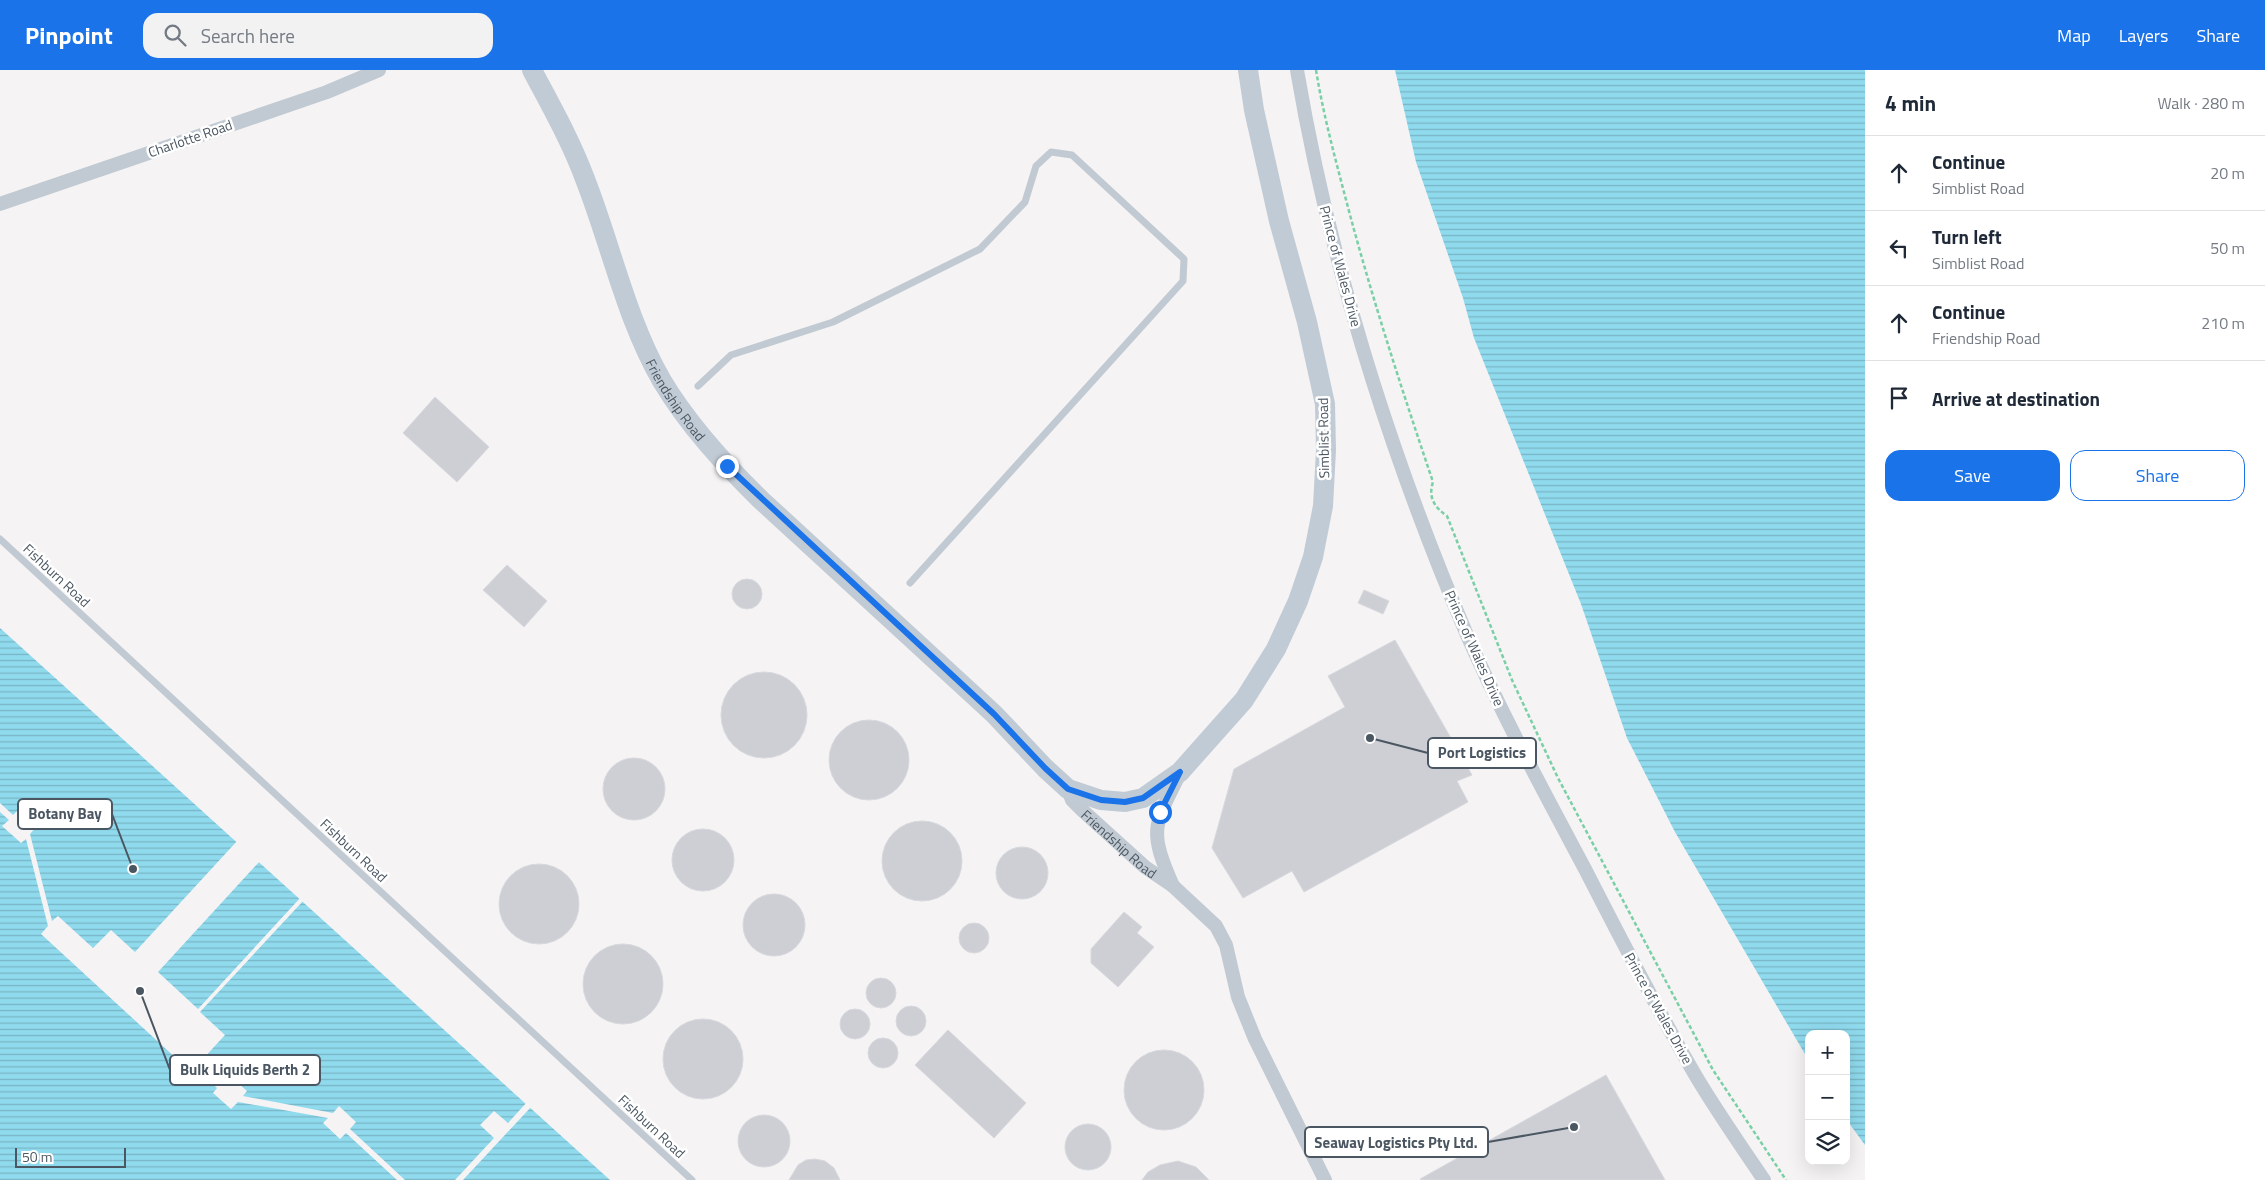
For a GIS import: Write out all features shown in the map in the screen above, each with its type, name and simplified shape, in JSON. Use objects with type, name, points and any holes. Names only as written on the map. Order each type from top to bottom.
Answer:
[{"type":"street","name":"Charlotte Road","points":[[0,204],[327,92],[379,70]]},
{"type":"street","name":"Friendship Road","points":[[532,70],[554,111],[586,180],[639,333],[662,380],[692,426],[727,466],[761,500],[994,714],[1045,768],[1068,789],[1072,800],[1082,810],[1145,867],[1173,886],[1216,926],[1226,945],[1238,997],[1255,1039],[1325,1180]]},
{"type":"street","name":"Friendship Road","points":[[541,70],[554,111]]},
{"type":"street","name":"Simblist Road","points":[[1068,789],[1101,800],[1125,802],[1143,798],[1180,772],[1244,700],[1276,649],[1298,601],[1313,557],[1323,506],[1326,450],[1325,404],[1307,322],[1279,220],[1254,110],[1248,70]]},
{"type":"street","name":"Prince of Wales Drive","points":[[1297,70],[1323,195],[1373,382],[1417,507],[1468,635],[1515,737],[1635,965],[1697,1078],[1764,1180]]},
{"type":"street","name":"Simblist Road","points":[[1173,886],[1158,850],[1156,836],[1160,812],[1180,772]]},
{"type":"lane","points":[[698,386],[732,355],[833,322],[980,250],[1025,202],[1036,166],[1051,152],[1072,156],[1184,259],[1183,281],[910,583]]},
{"type":"lane","name":"Fishburn Road","points":[[0,539],[692,1180]]},
{"type":"path","points":[[1316,70],[1322,108],[1356,238],[1397,375],[1433,482],[1430,492],[1437,509],[1447,516],[1512,680],[1570,802],[1713,1070],[1786,1180]]},
{"type":"water","points":[[1395,70],[1865,70],[1865,1145],[1850,1124],[1850,1030],[1805,1030],[1805,1054],[1675,832],[1627,738],[1581,604],[1474,338],[1463,298],[1416,162]]},
{"type":"water","points":[[0,628],[610,1180],[0,1180]]},
{"type":"pier","points":[[0,803],[13,815],[19,809],[37,826],[30,834],[52,921],[58,916],[93,948],[111,930],[135,952],[238,840],[260,861],[158,972],[198,1009],[301,897],[304,900],[200,1012],[225,1035],[202,1060],[224,1081],[229,1075],[247,1091],[243,1096],[333,1113],[339,1106],[356,1122],[350,1129],[405,1180],[397,1180],[346,1133],[340,1139],[323,1123],[328,1118],[238,1102],[231,1109],[213,1093],[217,1088],[195,1068],[191,1072],[41,934],[48,926],[26,839],[21,843],[2,826],[9,820],[0,812]]},
{"type":"pier","points":[[527,1102],[532,1106],[463,1180],[455,1180],[494,1138],[480,1125],[494,1111],[508,1123]]},
{"type":"building","points":[[435,397],[489,447],[457,482],[403,433]]},
{"type":"building","points":[[507,565],[547,601],[524,627],[483,590]]},
{"type":"building","points":[[747,579],[758,583],[762,594],[758,605],[747,609],[736,605],[732,594],[736,583]]},
{"type":"building","points":[[1364,590],[1389,601],[1383,614],[1358,603]]},
{"type":"building","points":[[1395,640],[1472,775],[1457,781],[1468,802],[1304,892],[1292,871],[1243,898],[1212,848],[1234,769],[1345,707],[1328,676]]},
{"type":"building","points":[[764,672],[780,676],[794,685],[803,699],[807,715],[803,731],[794,745],[780,754],[764,758],[748,754],[734,745],[725,731],[721,715],[725,699],[734,685],[748,676]]},
{"type":"building","points":[[869,720],[884,723],[897,732],[906,745],[909,760],[906,775],[897,788],[884,797],[869,800],[854,797],[841,788],[832,775],[829,760],[832,745],[841,732],[854,723]]},
{"type":"building","points":[[634,758],[651,763],[656,767],[660,772],[665,789],[660,806],[656,811],[651,815],[634,820],[617,815],[612,811],[608,806],[603,789],[608,772],[612,767],[617,763]]},
{"type":"building","points":[[922,821],[937,824],[950,833],[959,846],[962,861],[959,876],[950,889],[937,898],[922,901],[907,898],[894,889],[885,876],[882,861],[885,846],[894,833],[907,824]]},
{"type":"building","points":[[703,829],[720,834],[725,838],[729,843],[734,860],[729,877],[725,882],[720,886],[703,891],[686,886],[681,882],[677,877],[672,860],[677,843],[681,838],[686,834]]},
{"type":"building","points":[[1017,847],[1027,847],[1041,854],[1048,868],[1048,878],[1041,892],[1027,899],[1017,899],[1007,895],[1000,888],[996,878],[996,868],[1000,858],[1007,851]]},
{"type":"building","points":[[539,864],[554,867],[567,876],[576,889],[579,904],[576,919],[567,932],[554,941],[539,944],[524,941],[511,932],[502,919],[499,904],[502,889],[511,876],[524,867]]},
{"type":"building","points":[[774,894],[791,899],[796,903],[800,908],[805,925],[800,942],[796,947],[791,951],[774,956],[757,951],[752,947],[748,942],[743,925],[748,908],[752,903],[757,899]]},
{"type":"building","points":[[1124,912],[1142,927],[1137,933],[1154,947],[1118,987],[1091,963],[1091,949]]},
{"type":"building","points":[[974,923],[985,927],[989,938],[985,949],[974,953],[963,949],[959,938],[963,927]]},
{"type":"building","points":[[623,944],[638,947],[651,956],[660,969],[663,984],[660,999],[651,1012],[638,1021],[623,1024],[608,1021],[595,1012],[586,999],[583,984],[586,969],[595,956],[608,947]]},
{"type":"building","points":[[881,978],[892,982],[896,993],[892,1004],[881,1008],[870,1004],[866,993],[870,982]]},
{"type":"building","points":[[911,1006],[922,1010],[926,1021],[922,1032],[911,1036],[900,1032],[896,1021],[900,1010]]},
{"type":"building","points":[[855,1009],[866,1013],[870,1024],[866,1035],[855,1039],[844,1035],[840,1024],[844,1013]]},
{"type":"building","points":[[703,1019],[718,1022],[731,1031],[740,1044],[743,1059],[740,1074],[731,1087],[718,1096],[703,1099],[688,1096],[675,1087],[666,1074],[663,1059],[666,1044],[675,1031],[688,1022]]},
{"type":"building","points":[[948,1030],[1026,1103],[994,1138],[915,1065]]},
{"type":"building","points":[[883,1038],[894,1042],[898,1053],[894,1064],[883,1068],[872,1064],[868,1053],[872,1042]]},
{"type":"building","points":[[1164,1050],[1179,1053],[1192,1062],[1201,1075],[1204,1090],[1201,1105],[1192,1118],[1179,1127],[1164,1130],[1149,1127],[1136,1118],[1127,1105],[1124,1090],[1127,1075],[1136,1062],[1149,1053]]},
{"type":"building","points":[[1606,1075],[1665,1180],[1420,1179]]},
{"type":"building","points":[[759,1115],[769,1115],[783,1122],[790,1136],[790,1146],[783,1160],[769,1167],[759,1167],[749,1163],[742,1156],[738,1146],[738,1136],[742,1126],[749,1119]]},
{"type":"building","points":[[1088,1124],[1101,1128],[1107,1134],[1111,1147],[1107,1160],[1101,1166],[1088,1170],[1075,1166],[1069,1160],[1065,1147],[1069,1134],[1075,1128]]},
{"type":"building","points":[[806,1160],[825,1161],[834,1168],[840,1180],[789,1180],[798,1165]]},
{"type":"building","points":[[1178,1161],[1196,1167],[1209,1180],[1142,1180],[1148,1172],[1160,1165]]},
{"type":"place","name":"Port Logistics","points":[[1370,738]]},
{"type":"place","name":"Botany Bay","points":[[133,869]]},
{"type":"place","name":"Bulk Liquids Berth 2","points":[[140,991]]},
{"type":"place","name":"Seaway Logistics Pty Ltd.","points":[[1574,1127]]},
{"type":"route","points":[[727,466],[761,500],[994,714],[1045,768],[1068,789],[1101,800],[1125,802],[1143,798],[1180,772],[1160,812]]}]
